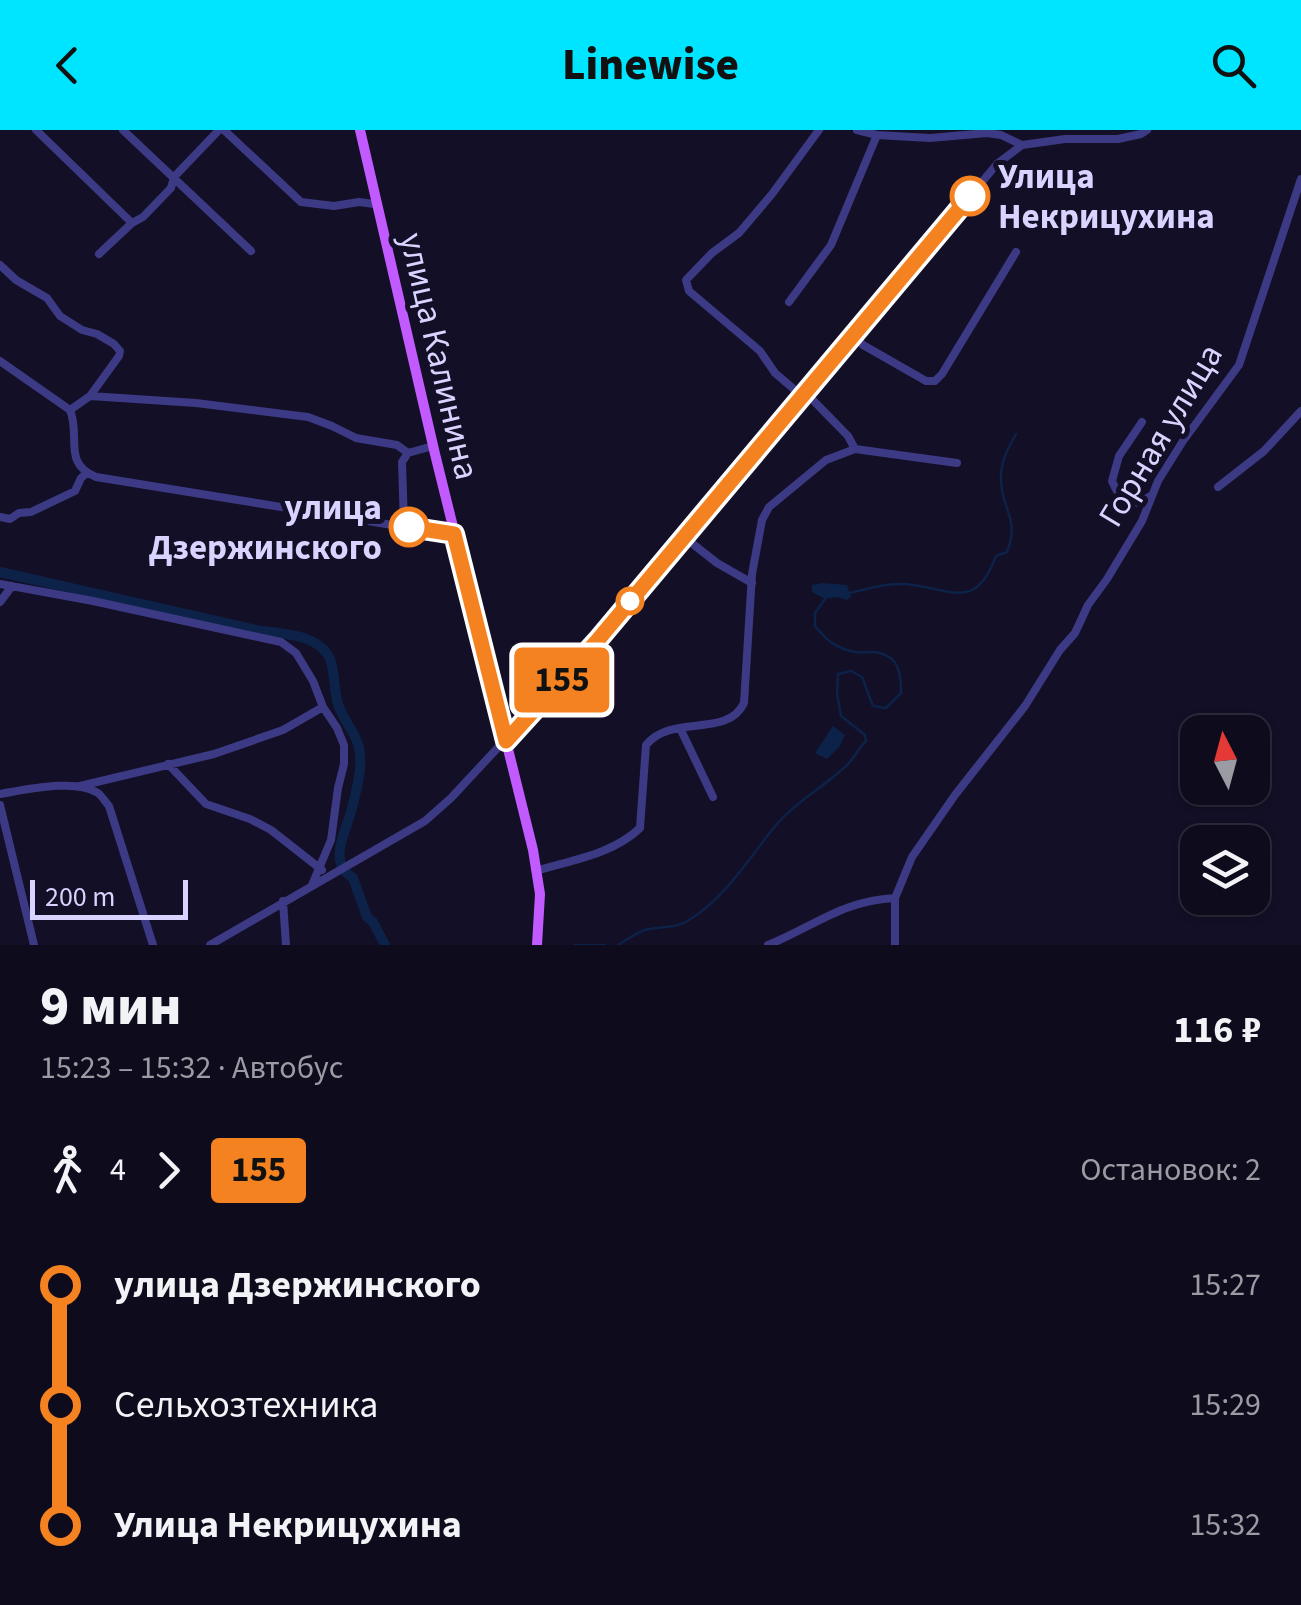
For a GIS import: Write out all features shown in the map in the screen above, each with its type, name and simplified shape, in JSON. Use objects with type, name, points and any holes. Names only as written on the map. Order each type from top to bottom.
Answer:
[{"type":"main road","name":"улица Калинина","points":[[360,130],[536,871],[540,894],[537,943]]},
{"type":"street","points":[[36,130],[132,223]]},
{"type":"street","points":[[124,130],[250,251]]},
{"type":"street","points":[[99,254],[142,217],[170,188],[174,177],[221,130],[301,202],[334,206],[359,202],[377,206]]},
{"type":"street","points":[[819,130],[740,233],[712,252],[686,280],[689,291],[760,350],[775,372],[848,436],[855,449]]},
{"type":"street","points":[[858,130],[930,138],[1000,132],[1022,145]]},
{"type":"street","points":[[210,945],[425,821],[451,798],[597,641],[997,164],[1022,145],[1065,139],[1118,139],[1147,130]]},
{"type":"street","points":[[788,302],[832,245],[877,135]]},
{"type":"street","name":"Горная улица","points":[[895,898],[912,858],[1075,634],[1088,605],[1142,521],[1158,481],[1239,365],[1301,180]]},
{"type":"street","points":[[854,334],[863,344],[912,373],[926,381],[936,381],[1016,252]]},
{"type":"street","points":[[0,265],[16,280],[47,298],[60,316],[97,334],[120,351],[90,396],[70,410]]},
{"type":"street","points":[[0,361],[70,410],[77,463],[96,477],[454,534]]},
{"type":"street","points":[[90,396],[196,403],[308,417],[356,438],[397,445],[408,453]]},
{"type":"street","points":[[1218,487],[1264,451],[1301,412]]},
{"type":"street","points":[[1142,422],[1119,456],[1112,481],[1119,497],[1128,503],[1138,504],[1152,495]]},
{"type":"street","points":[[404,526],[402,462],[408,453],[433,446]]},
{"type":"street","points":[[536,871],[612,848],[640,828],[646,745],[655,734],[728,721],[739,714],[744,703],[752,584],[762,520],[769,507],[826,460],[855,449],[957,463]]},
{"type":"street","points":[[0,518],[10,520],[75,491],[87,473]]},
{"type":"street","points":[[684,537],[752,584]]},
{"type":"street","points":[[0,584],[281,642],[296,653],[314,681],[322,707],[344,745],[331,840],[312,885]]},
{"type":"street","points":[[0,602],[12,586]]},
{"type":"street","points":[[0,794],[76,787],[214,754],[283,730],[322,707]]},
{"type":"street","points":[[680,728],[714,798]]},
{"type":"street","points":[[168,764],[206,804],[271,830],[329,875]]},
{"type":"street","points":[[76,787],[98,794],[109,806],[153,945]]},
{"type":"street","points":[[0,805],[34,945]]},
{"type":"street","points":[[768,945],[842,908],[873,899],[895,898],[895,945]]},
{"type":"street","points":[[283,901],[286,945]]},
{"type":"water","points":[[812,585],[847,585],[851,597],[825,599],[812,592]]},
{"type":"water","points":[[833,726],[845,735],[827,759],[815,753]]},
{"type":"waterway","points":[[849,593],[897,584],[963,593],[981,584],[996,556],[1007,552],[1011,540],[1001,474],[1016,434]]},
{"type":"waterway","points":[[0,572],[293,635],[322,648],[332,666],[338,704],[360,754],[357,788],[341,845],[341,863],[353,878],[367,917],[385,945]]},
{"type":"waterway","points":[[618,945],[645,930],[684,923],[702,911],[734,879],[780,820],[852,759],[866,741],[865,735],[841,716],[838,674],[851,671],[862,677],[873,706],[886,708],[901,693],[900,674],[887,655],[843,649],[815,626],[815,613],[825,599]]},
{"type":"waterway","points":[[575,945],[605,945]]},
{"type":"bus line","name":"155","points":[[409,527],[454,534],[506,741],[597,641],[970,196]]},
{"type":"place","name":"Улица Некрицухина","points":[[970,196]]},
{"type":"place","name":"улица Дзержинского","points":[[409,527]]}]
